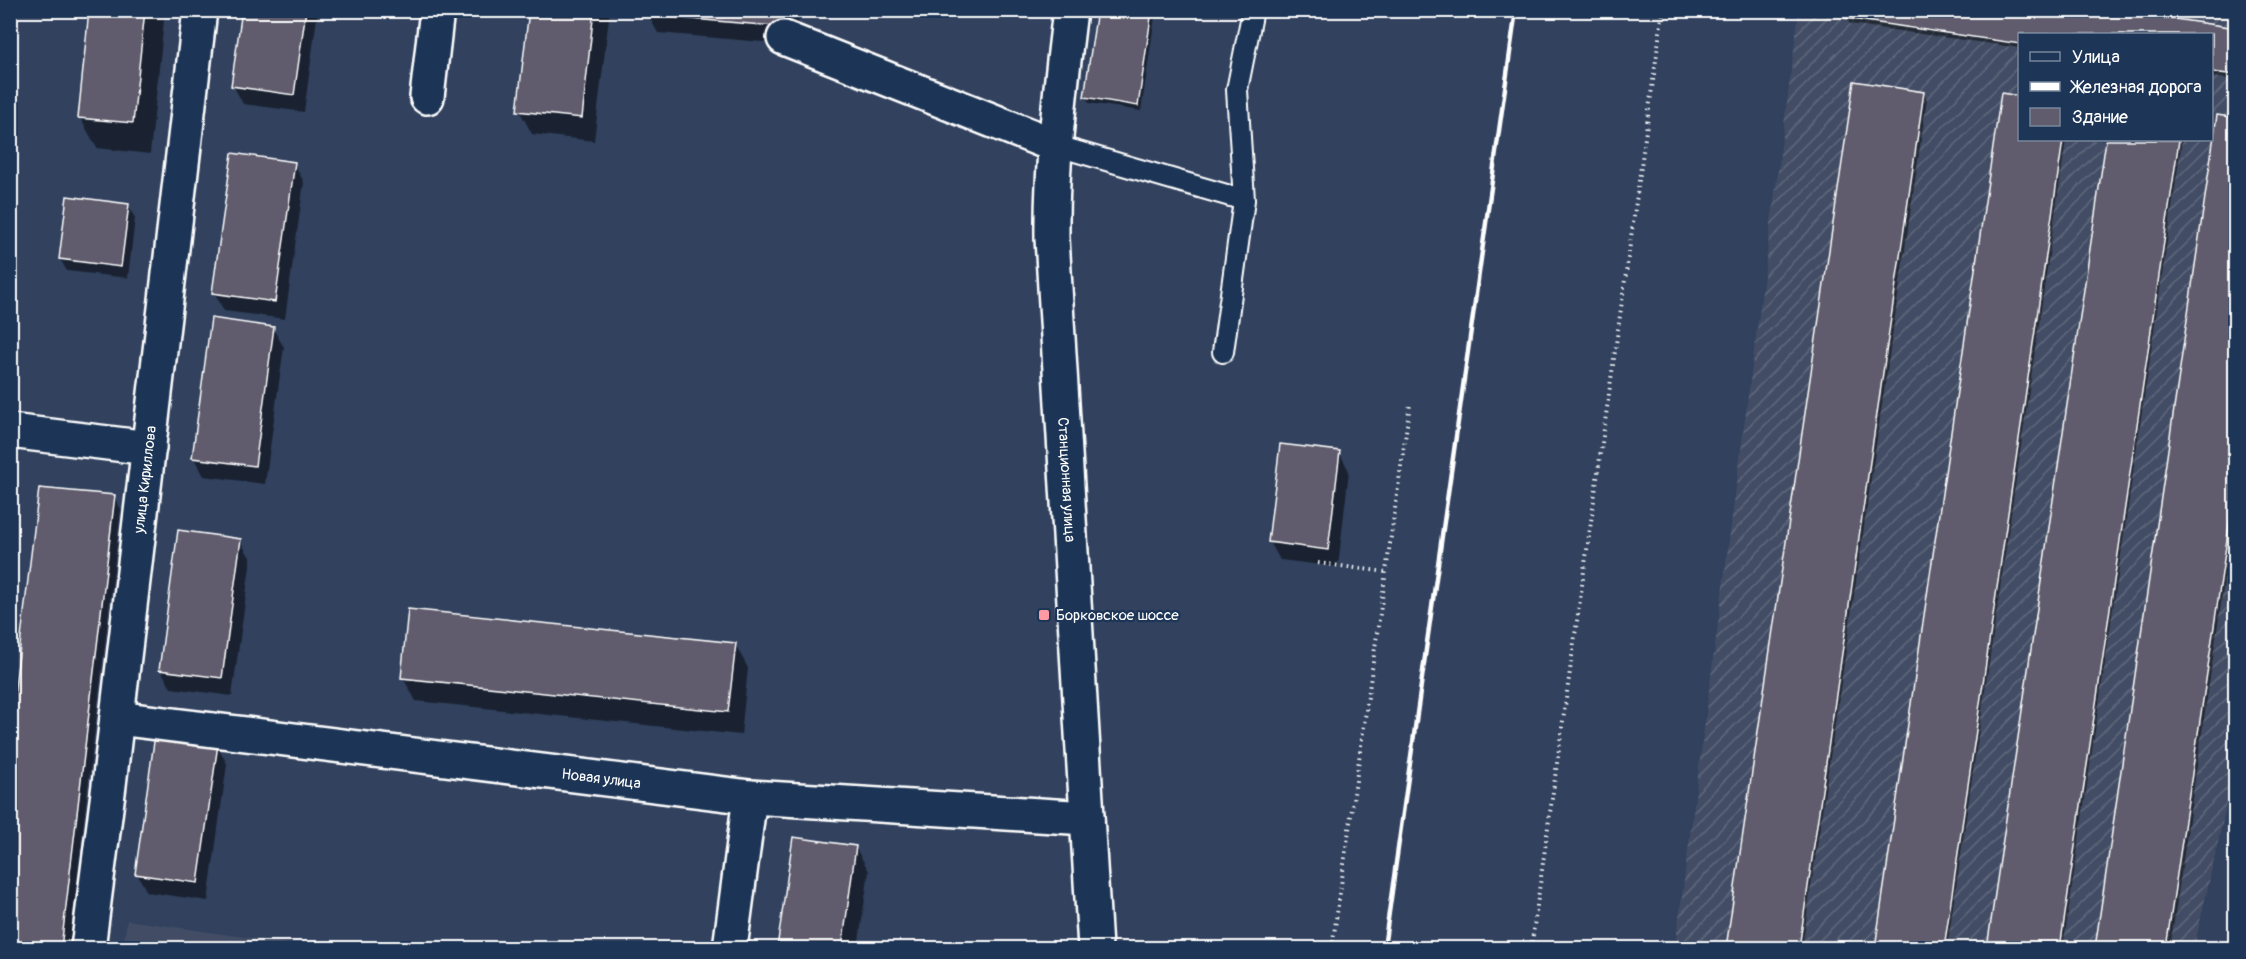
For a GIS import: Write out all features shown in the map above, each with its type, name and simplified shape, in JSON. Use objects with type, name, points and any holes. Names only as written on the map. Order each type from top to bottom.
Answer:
[{"type":"street","name":"улица Кириллова","points":[[88,948],[200,10]]},
{"type":"street","points":[[427,97],[437,10]]},
{"type":"street","name":"Станционная улица","points":[[1070,10],[1054,145],[1051,189],[1052,238],[1095,948]]},
{"type":"street","points":[[784,38],[1054,145]]},
{"type":"street","points":[[10,431],[149,448]]},
{"type":"street","name":"Новая улица","points":[[117,718],[750,797],[1087,818]]},
{"type":"street","points":[[730,948],[750,797]]},
{"type":"lane","points":[[1223,352],[1244,200],[1238,90],[1253,10]]},
{"type":"lane","points":[[1054,145],[1244,200]]},
{"type":"path","points":[[1531,948],[1663,10]]},
{"type":"path","points":[[1332,948],[1410,404]]},
{"type":"path","points":[[1318,563],[1386,572]]},
{"type":"shaded area","points":[[1799,11],[2235,11],[2236,763],[2194,948],[1675,948]]},
{"type":"shaded area","points":[[127,920],[319,948],[123,948]]},
{"type":"building","points":[[89,10],[145,10],[133,123],[78,118]]},
{"type":"building","points":[[242,10],[306,10],[294,95],[231,86]]},
{"type":"building","points":[[529,10],[594,10],[582,118],[517,111]]},
{"type":"building","points":[[646,10],[788,10],[787,27],[646,15]]},
{"type":"building","points":[[1097,10],[1152,10],[1138,106],[1084,97]]},
{"type":"building","points":[[1846,10],[2114,10],[2236,28],[2236,75],[2213,72],[2213,33],[2018,33],[2018,44],[1845,18]]},
{"type":"building","points":[[1854,81],[1924,92],[1799,948],[1726,948]]},
{"type":"building","points":[[2001,93],[2018,96],[2018,141],[2063,141],[1944,948],[1875,948]]},
{"type":"building","points":[[2217,115],[2236,118],[2236,479],[2166,948],[2095,948]]},
{"type":"building","points":[[2106,141],[2179,141],[2060,948],[1987,948]]},
{"type":"building","points":[[232,153],[295,162],[275,302],[212,293]]},
{"type":"building","points":[[67,196],[129,204],[121,267],[59,259]]},
{"type":"building","points":[[211,318],[274,327],[255,466],[192,458]]},
{"type":"building","points":[[1280,444],[1340,451],[1328,550],[1268,542]]},
{"type":"building","points":[[39,488],[115,495],[61,948],[10,948],[10,729]]},
{"type":"building","points":[[178,530],[241,539],[222,678],[159,670]]},
{"type":"building","points":[[408,609],[736,643],[728,712],[401,678]]},
{"type":"building","points":[[155,735],[218,744],[198,883],[135,874]]},
{"type":"building","points":[[793,837],[856,846],[842,948],[777,948]]},
{"type":"railway","points":[[1384,948],[1516,10]]},
{"type":"place","name":"Борковское шоссе","points":[[1044,615]]}]
